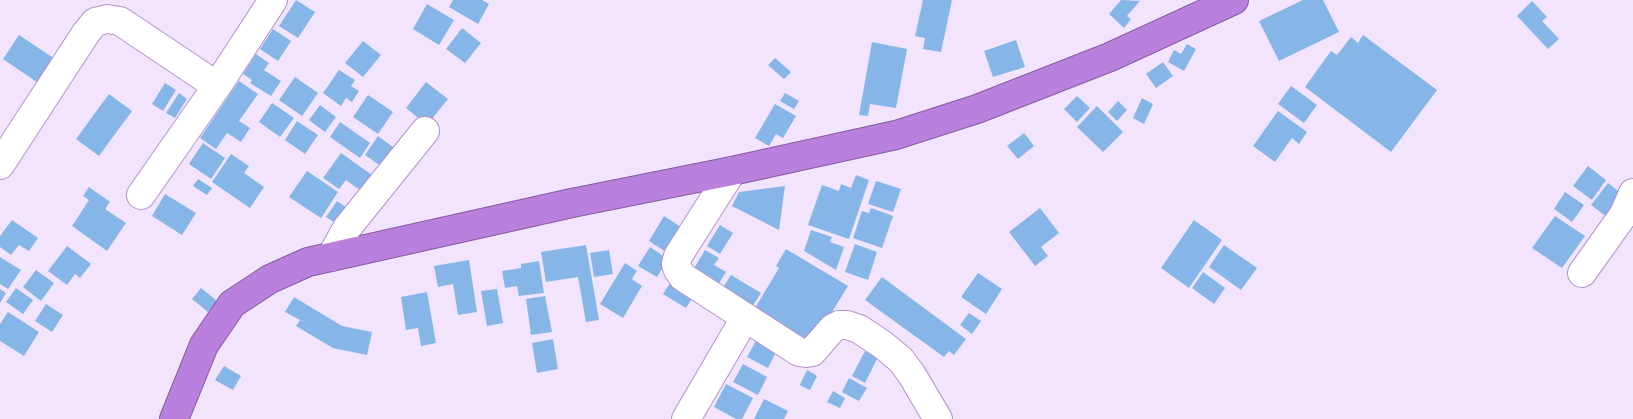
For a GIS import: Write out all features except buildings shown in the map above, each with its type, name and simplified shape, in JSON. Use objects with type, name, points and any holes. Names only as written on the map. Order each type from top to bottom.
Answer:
[{"type":"highway","points":[[175,417],[204,345],[232,304],[270,279],[308,262],[572,203],[732,171],[896,135],[977,109],[1110,57],[1234,0]]},
{"type":"street","points":[[141,195],[217,86],[273,0]]},
{"type":"street","points":[[0,165],[95,22],[107,18],[120,21],[217,86]]},
{"type":"street","points":[[331,257],[347,228],[425,132]]},
{"type":"street","points":[[732,171],[678,256],[676,264],[683,277],[799,352],[812,352],[833,328],[839,325],[847,324],[859,329],[901,360],[938,419]]},
{"type":"street","points":[[1582,273],[1624,214],[1633,193]]},
{"type":"street","points":[[686,419],[746,318]]}]
